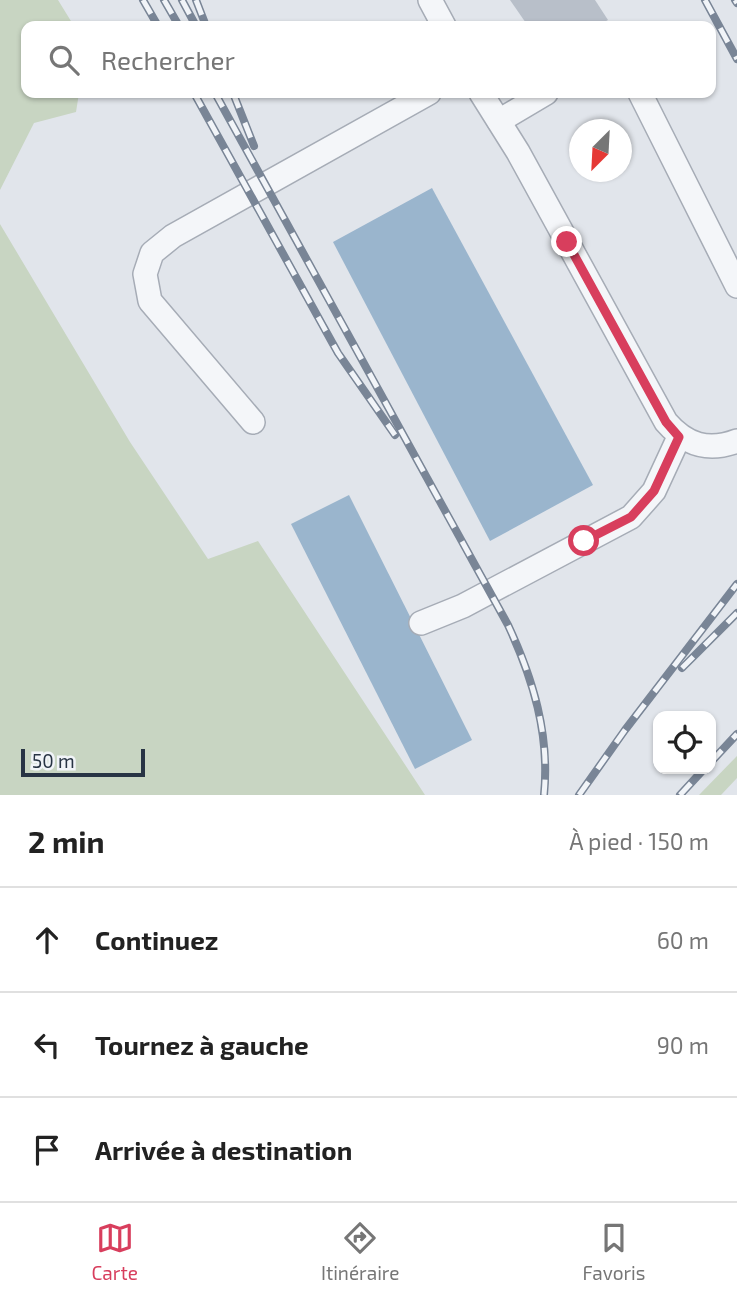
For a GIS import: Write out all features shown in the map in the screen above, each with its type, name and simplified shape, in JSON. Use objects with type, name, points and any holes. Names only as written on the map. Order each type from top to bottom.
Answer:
[{"type":"lane","points":[[430,0],[441,21]]},
{"type":"lane","points":[[253,422],[150,301],[145,274],[152,253],[173,236],[420,98]]},
{"type":"lane","points":[[484,98],[666,422],[679,437],[703,448],[737,441]]},
{"type":"lane","points":[[499,121],[537,98]]},
{"type":"lane","points":[[643,98],[737,286]]},
{"type":"lane","points":[[421,623],[463,606],[631,517],[654,491],[679,437]]},
{"type":"green space","points":[[0,0],[58,0],[71,21],[21,21],[21,98],[78,98],[76,112],[34,123],[0,190]]},
{"type":"green space","points":[[0,224],[130,442],[208,559],[258,541],[425,795],[0,795]]},
{"type":"green space","points":[[737,756],[737,778],[721,795],[699,795]]},
{"type":"water","points":[[432,188],[593,485],[490,541],[333,242]]},
{"type":"water","points":[[349,495],[472,740],[415,769],[291,524]]},
{"type":"building","points":[[510,0],[595,0],[608,20],[606,21],[525,21]]},
{"type":"railway","points":[[143,0],[155,21]]},
{"type":"railway","points":[[164,0],[176,21]]},
{"type":"railway","points":[[182,0],[193,21]]},
{"type":"railway","points":[[196,0],[204,21]]},
{"type":"railway","points":[[705,0],[737,59]]},
{"type":"railway","points":[[197,98],[338,353],[395,435]]},
{"type":"railway","points":[[218,98],[508,625],[538,707],[544,750],[544,795]]},
{"type":"railway","points":[[235,98],[254,146]]},
{"type":"railway","points":[[579,795],[625,730],[737,584]]},
{"type":"railway","points":[[682,668],[737,613]]},
{"type":"railway","points":[[716,757],[737,734]]},
{"type":"railway","points":[[680,795],[699,774]]},
{"type":"route","points":[[567,242],[666,422],[679,437],[654,491],[631,517],[584,541]]}]
